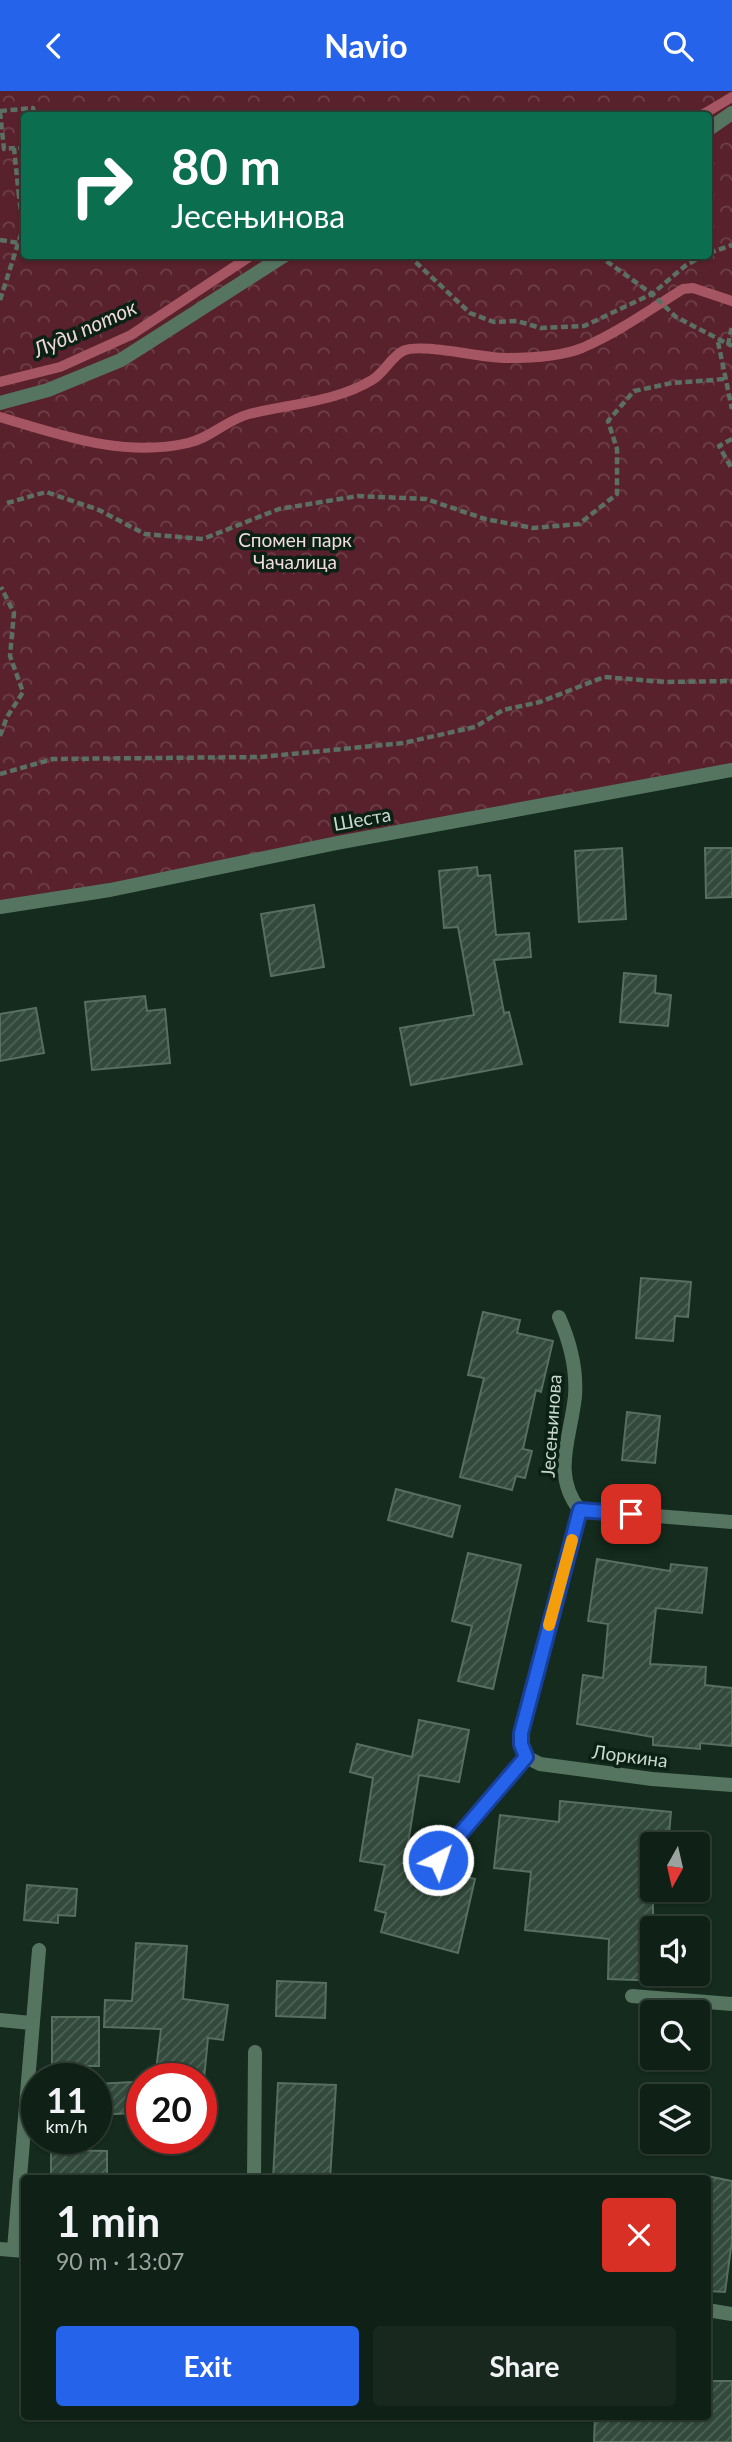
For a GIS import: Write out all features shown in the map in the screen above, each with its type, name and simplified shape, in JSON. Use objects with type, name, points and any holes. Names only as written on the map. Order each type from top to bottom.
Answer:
[{"type":"street","points":[[712,127],[732,113]]},
{"type":"street","points":[[0,403],[48,390],[121,360],[279,259]]},
{"type":"street","name":"Шеста","points":[[0,907],[110,890],[337,843],[732,770]]},
{"type":"street","name":"Јесењинова","points":[[559,1317],[569,1340],[575,1369],[575,1395],[564,1481],[568,1496],[580,1510]]},
{"type":"street","points":[[438,1860],[526,1757],[521,1744],[521,1733],[580,1510],[732,1522]]},
{"type":"street","name":"Лоркина","points":[[526,1757],[540,1764],[652,1779],[732,1785]]},
{"type":"street","points":[[13,2250],[39,1950]]},
{"type":"street","points":[[632,1996],[732,2004]]},
{"type":"street","points":[[0,2019],[31,2023]]},
{"type":"street","points":[[254,2175],[255,2052]]},
{"type":"street","points":[[711,2311],[732,2314]]},
{"type":"path","points":[[21,148],[4,149],[0,111],[33,108],[34,112]]},
{"type":"path","points":[[13,148],[21,191]]},
{"type":"path","points":[[0,300],[21,237]]},
{"type":"path","points":[[0,240],[19,243]]},
{"type":"path","points":[[712,252],[732,245]]},
{"type":"path","points":[[412,259],[470,313],[494,322],[517,321],[541,328],[584,326],[652,294],[697,259]]},
{"type":"path","points":[[605,259],[652,294],[676,317],[717,341],[730,346],[732,326]]},
{"type":"path","points":[[717,341],[732,408]]},
{"type":"path","points":[[7,503],[46,492],[99,510],[145,534],[203,539],[279,509],[358,496],[426,499],[485,519],[533,528],[579,524],[617,494],[617,449],[608,421],[634,391],[672,383],[725,379]]},
{"type":"path","points":[[732,439],[719,446],[732,469]]},
{"type":"path","points":[[0,736],[7,717],[23,692],[10,656],[14,613],[1,587]]},
{"type":"path","points":[[0,774],[53,759],[261,757],[402,743],[475,727],[503,710],[540,702],[604,677],[666,682],[732,681]]},
{"type":"green space","name":"Спомен парк Чачалица","points":[[0,91],[732,91],[732,770],[0,907]]},
{"type":"building","points":[[622,848],[626,919],[579,922],[575,851]]},
{"type":"building","points":[[705,848],[732,848],[732,897],[706,898]]},
{"type":"building","points":[[477,867],[478,876],[490,875],[496,935],[529,933],[531,957],[494,960],[504,1013],[509,1012],[522,1064],[411,1085],[400,1028],[474,1015],[458,927],[444,928],[439,871]]},
{"type":"building","points":[[314,905],[324,967],[271,976],[261,914]]},
{"type":"building","points":[[624,973],[656,976],[655,993],[671,995],[668,1026],[620,1022]]},
{"type":"building","points":[[145,996],[147,1011],[165,1009],[170,1063],[92,1070],[85,1002]]},
{"type":"building","points":[[36,1008],[44,1053],[0,1061],[0,1014]]},
{"type":"building","points":[[641,1278],[691,1282],[688,1317],[675,1316],[673,1341],[636,1338]]},
{"type":"building","points":[[483,1312],[520,1320],[517,1333],[553,1341],[541,1392],[536,1390],[523,1449],[532,1451],[525,1478],[516,1476],[512,1490],[460,1477],[484,1378],[468,1375]]},
{"type":"building","points":[[627,1412],[660,1416],[655,1463],[622,1460]]},
{"type":"building","points":[[396,1489],[460,1506],[452,1537],[388,1520]]},
{"type":"building","points":[[468,1553],[521,1565],[493,1689],[458,1681],[472,1626],[452,1621]]},
{"type":"building","points":[[597,1559],[670,1571],[671,1564],[707,1568],[702,1613],[656,1608],[650,1664],[706,1667],[705,1685],[732,1688],[732,1746],[700,1743],[700,1749],[653,1745],[653,1737],[577,1724],[583,1675],[603,1678],[608,1624],[588,1621]]},
{"type":"building","points":[[419,1720],[469,1730],[459,1782],[419,1775],[405,1862],[475,1879],[458,1953],[381,1932],[386,1913],[375,1910],[385,1865],[360,1861],[373,1778],[350,1772],[357,1744],[412,1757]]},
{"type":"building","points":[[560,1801],[671,1812],[669,1832],[640,1832],[640,1902],[653,1902],[653,1916],[640,1916],[640,1980],[608,1979],[609,1939],[525,1930],[531,1872],[494,1868],[500,1815],[559,1822]]},
{"type":"building","points":[[27,1885],[77,1889],[75,1916],[58,1915],[58,1923],[24,1920]]},
{"type":"building","points":[[136,1943],[187,1946],[183,1999],[228,2005],[223,2040],[208,2038],[206,2063],[157,2063],[161,2029],[104,2027],[105,2000],[132,2001]]},
{"type":"building","points":[[277,1981],[326,1983],[325,2018],[276,2016]]},
{"type":"building","points":[[52,2017],[99,2017],[99,2063],[52,2063]]},
{"type":"building","points":[[126,2082],[126,2113],[112,2114],[112,2083]]},
{"type":"building","points":[[278,2083],[336,2085],[330,2175],[273,2175]]},
{"type":"building","points":[[51,2154],[107,2154],[107,2175],[51,2175]]},
{"type":"building","points":[[711,2177],[732,2181],[732,2241],[725,2292],[711,2291]]},
{"type":"building","points":[[711,2381],[732,2381],[732,2442],[594,2442],[595,2420],[711,2420]]},
{"type":"waterway","name":"Луди поток","points":[[707,112],[732,97]]},
{"type":"waterway","name":"Луди поток","points":[[0,382],[60,367],[131,335],[246,259]]},
{"type":"waterway","points":[[0,417],[93,442],[140,448],[164,447],[196,441],[249,414],[328,398],[358,387],[376,377],[403,351],[423,348],[498,358],[556,355],[595,342],[683,289],[693,288],[732,301]]},
{"type":"slow traffic","points":[[549,1625],[572,1540]]},
{"type":"route","points":[[438,1860],[526,1757],[521,1744],[521,1733],[580,1510],[631,1514]]}]
